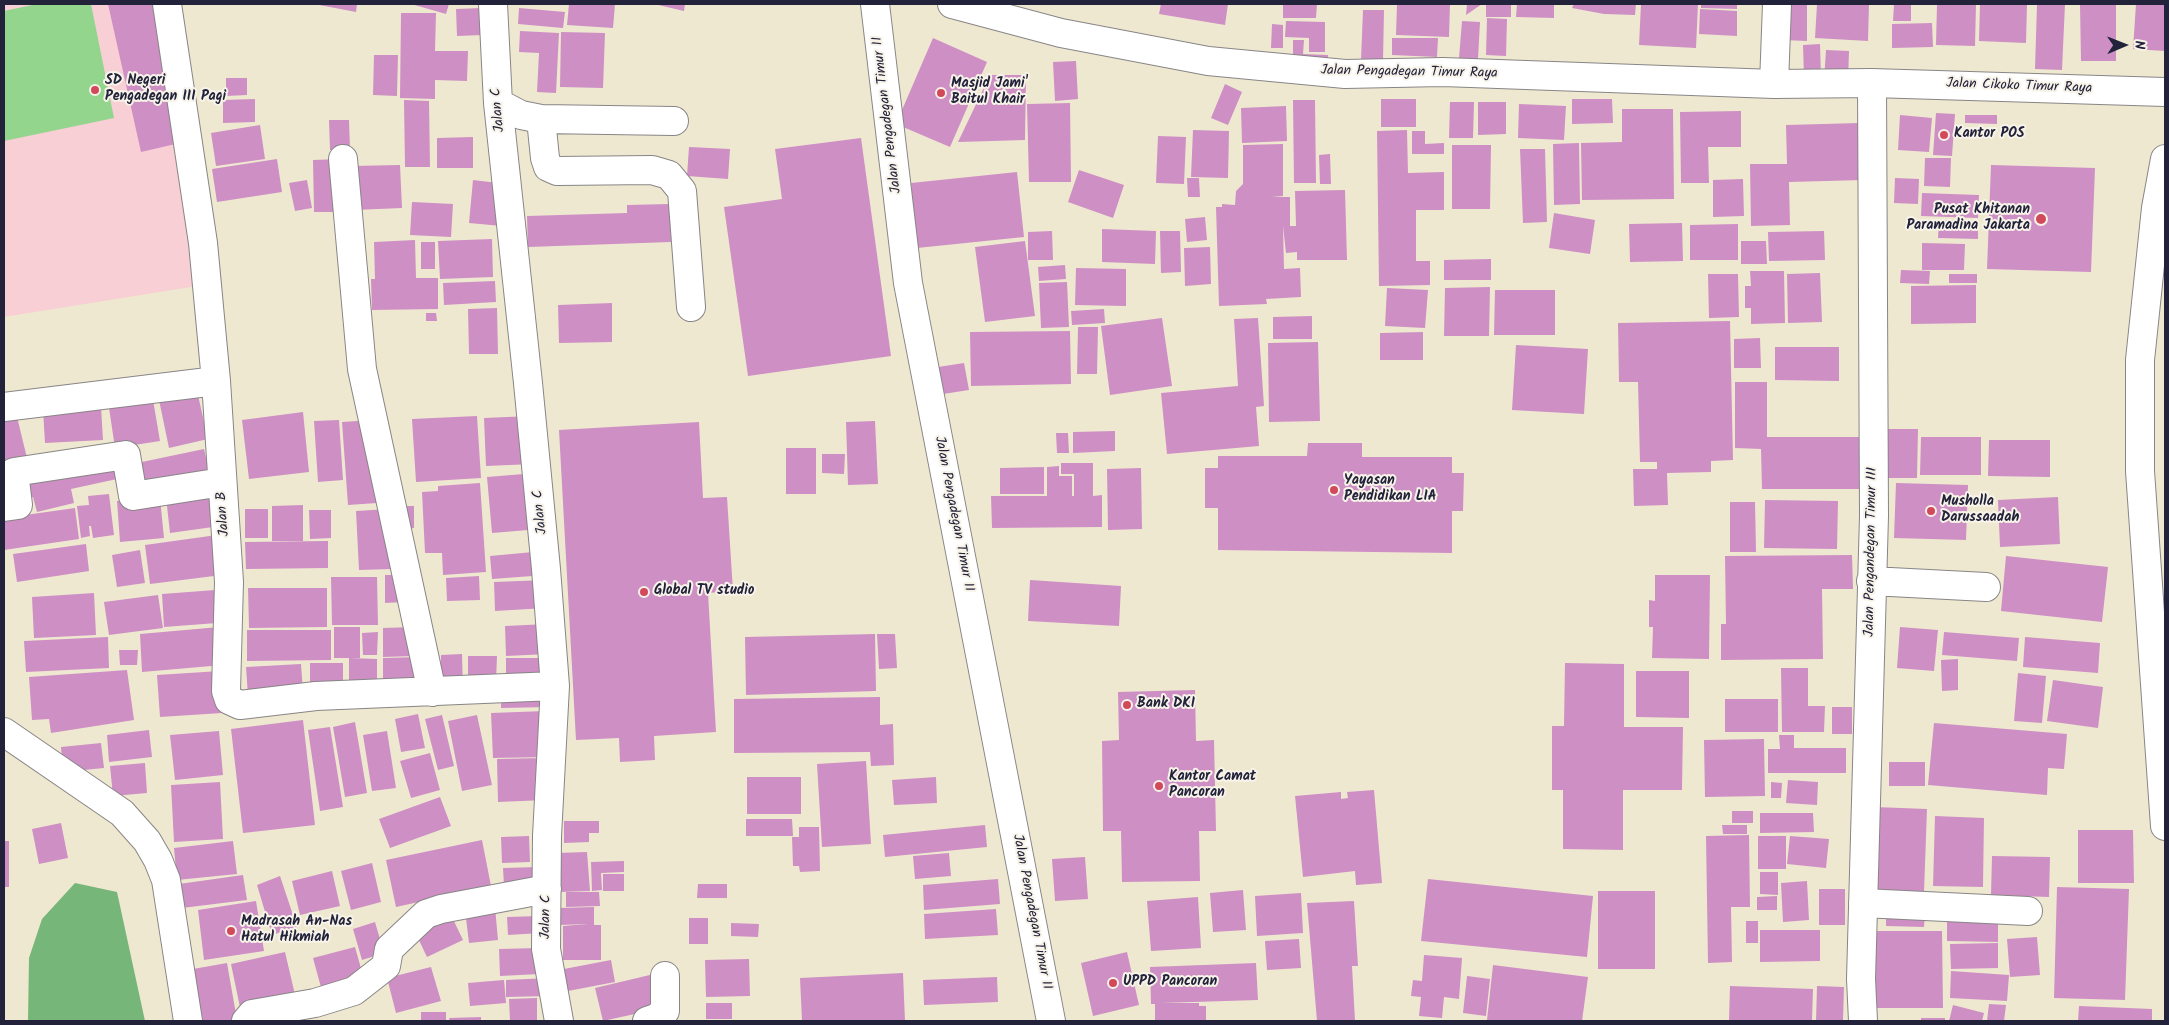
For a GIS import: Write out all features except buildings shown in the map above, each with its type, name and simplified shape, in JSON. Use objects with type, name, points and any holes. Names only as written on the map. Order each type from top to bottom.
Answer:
[{"type":"street","name":"Jalan B","points":[[167,4],[203,243],[216,381],[229,582],[226,691],[229,700],[240,705],[316,696],[555,686]]},
{"type":"street","name":"Jalan C","points":[[494,4],[498,103],[530,403],[555,686],[549,771],[546,949],[559,1021]]},
{"type":"street","name":"Jalan Pengadegan Timur II","points":[[875,4],[908,283],[1051,1021]]},
{"type":"street","name":"Jalan Pengadegan Timur Raya","points":[[952,4],[1061,32],[1208,61],[1345,74],[1443,72],[1774,84],[1872,83]]},
{"type":"street","points":[[1774,84],[1777,4]]},
{"type":"street","name":"Jalan Cikoko Timur Raya","points":[[1872,83],[2165,92]]},
{"type":"street","name":"Jalan Pengandegan Timur III","points":[[1863,1021],[1861,979],[1874,516],[1872,83]]},
{"type":"street","points":[[498,103],[521,115],[541,119],[674,121]]},
{"type":"street","points":[[541,119],[545,158],[548,167],[557,171],[652,170],[669,175],[682,191],[690,307]]},
{"type":"street","points":[[343,158],[362,369],[432,692]]},
{"type":"street","points":[[2165,159],[2156,208],[2140,360],[2140,471],[2157,609],[2165,826]]},
{"type":"street","points":[[4,407],[216,381]]},
{"type":"street","points":[[4,507],[18,505],[14,472],[126,455],[132,496],[222,482]]},
{"type":"street","points":[[1871,581],[1986,587]]},
{"type":"street","points":[[4,732],[122,813],[146,841],[158,860],[166,880],[188,1021]]},
{"type":"street","points":[[246,1021],[252,1014],[315,1003],[354,991],[386,966],[389,949],[426,914],[441,909],[547,889]]},
{"type":"street","points":[[1863,903],[2028,911]]},
{"type":"street","points":[[647,1021],[656,1018],[665,1011],[665,976]]},
{"type":"shaded area","name":"SD Negeri Pengadegan III Pagi","points":[[4,4],[165,4],[203,160],[214,217],[222,282],[4,317]]},
{"type":"green space","points":[[37,4],[91,4],[114,118],[4,141],[4,11]]},
{"type":"green space","points":[[75,883],[117,892],[145,1021],[28,1021],[29,958],[42,919]]},
{"type":"place","name":"SD Negeri Pengadegan III Pagi","points":[[95,90]]},
{"type":"place","name":"Masjid Jami' Baitul Khair","points":[[941,93]]},
{"type":"place","name":"Kantor POS","points":[[1944,135]]},
{"type":"place","name":"Pusat Khitanan Paramadina Jakarta","points":[[2041,219]]},
{"type":"place","name":"Yayasan Pendidikan LIA","points":[[1334,490]]},
{"type":"place","name":"Musholla Darussaadah","points":[[1931,511]]},
{"type":"place","name":"Global TV studio","points":[[644,592]]},
{"type":"place","name":"Bank DKI","points":[[1127,705]]},
{"type":"place","name":"Kantor Camat Pancoran","points":[[1159,786]]},
{"type":"place","name":"Madrasah An-Nas Hatul Hikmiah","points":[[231,931]]},
{"type":"place","name":"UPPD Pancoran","points":[[1113,983]]}]
